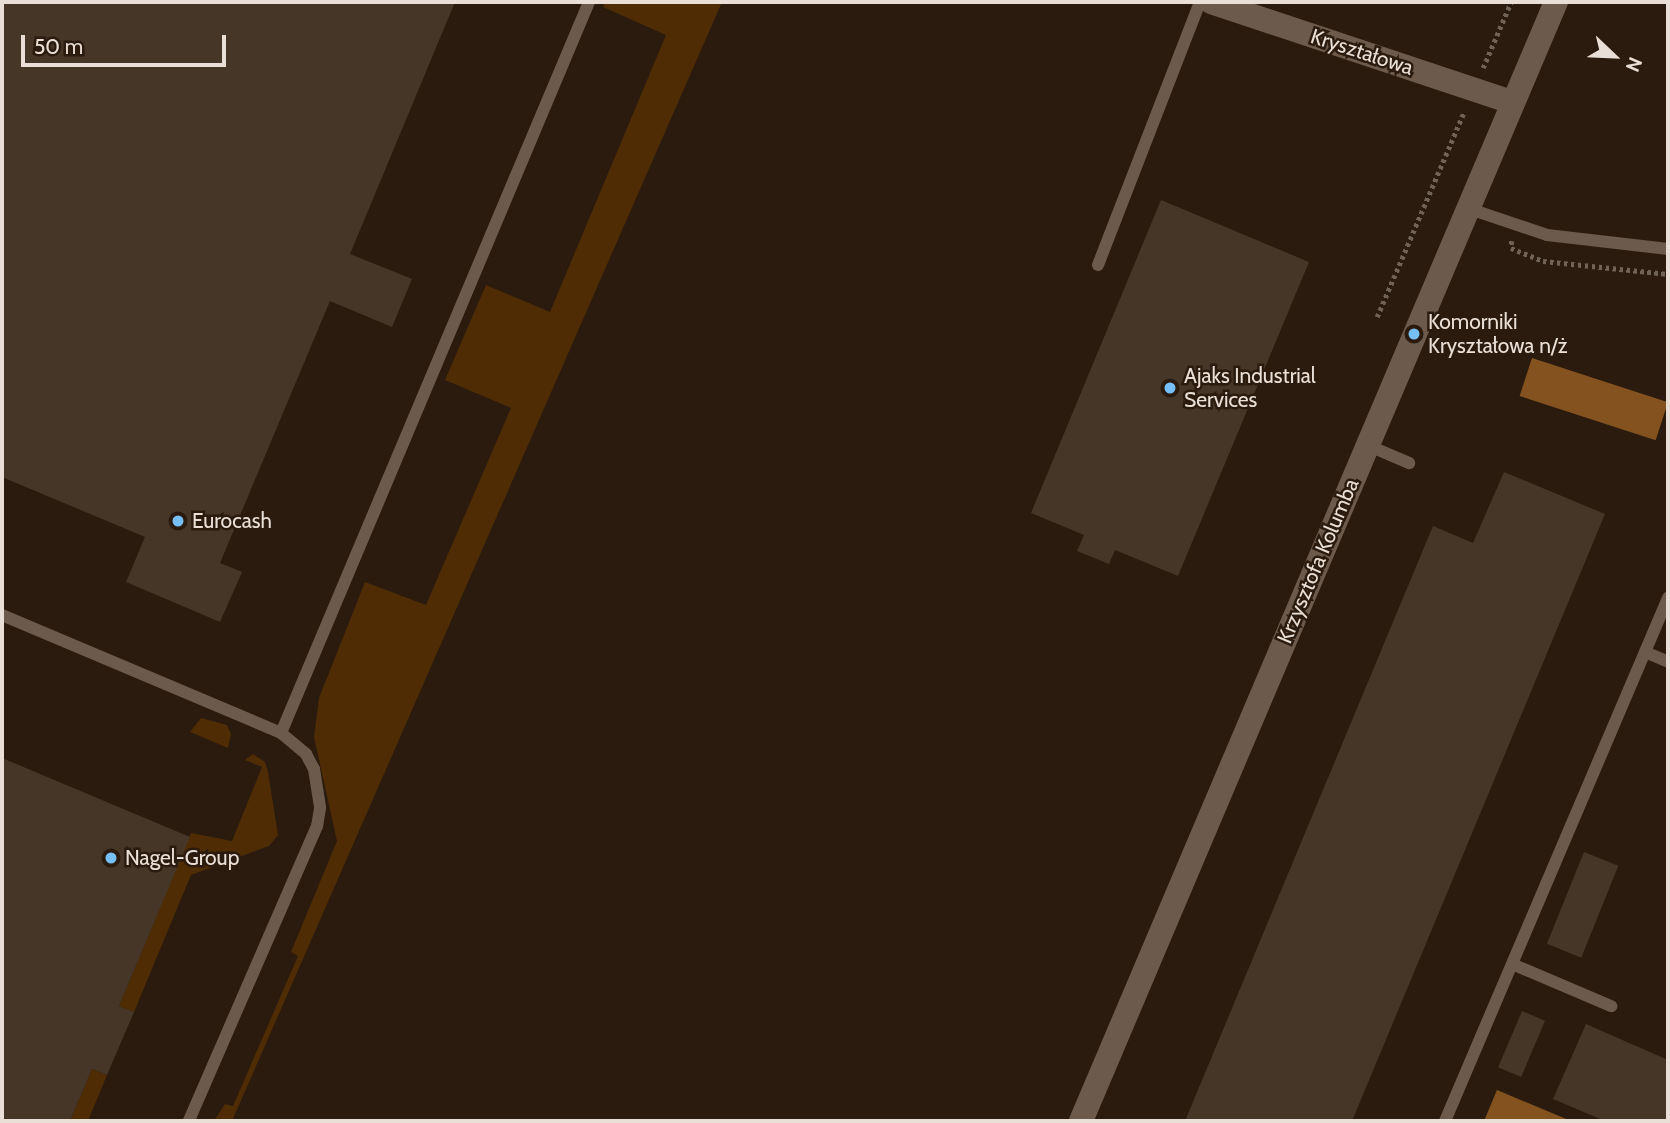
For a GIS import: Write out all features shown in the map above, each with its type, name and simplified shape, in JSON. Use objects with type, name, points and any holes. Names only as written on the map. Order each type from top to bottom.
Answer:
[{"type":"street","name":"Kryształowa","points":[[1211,2],[1512,102]]},
{"type":"street","name":"Krzysztofa Kolumba","points":[[1082,1121],[1466,208],[1556,2]]},
{"type":"lane","points":[[281,733],[589,2]]},
{"type":"lane","points":[[1098,265],[1200,2]]},
{"type":"lane","points":[[1466,208],[1547,235],[1668,249]]},
{"type":"lane","points":[[1367,445],[1409,463]]},
{"type":"lane","points":[[1445,1121],[1668,598]]},
{"type":"lane","points":[[2,615],[281,733],[306,754],[314,769],[320,808],[317,827],[189,1121]]},
{"type":"lane","points":[[1645,652],[1668,662]]},
{"type":"lane","points":[[1512,964],[1611,1006]]},
{"type":"path","points":[[1377,317],[1511,2]]},
{"type":"shaded area","points":[[605,2],[722,2],[232,1121],[214,1121],[225,1104],[233,1106],[298,956],[291,952],[337,841],[314,737],[319,698],[365,582],[426,605],[511,408],[445,380],[486,285],[550,312],[666,35],[603,7]]},
{"type":"shaded area","points":[[1532,358],[1668,402],[1656,440],[1520,396]]},
{"type":"shaded area","points":[[201,718],[227,725],[231,734],[228,748],[190,732]]},
{"type":"shaded area","points":[[253,754],[265,762],[278,835],[269,846],[191,875],[134,1012],[119,1006],[191,833],[232,841],[262,767],[245,760]]},
{"type":"shaded area","points":[[92,1069],[107,1075],[88,1121],[70,1121]]},
{"type":"shaded area","points":[[1497,1090],[1571,1121],[1484,1121]]},
{"type":"building","points":[[2,2],[455,2],[350,254],[412,279],[392,327],[330,301],[220,563],[242,572],[220,622],[126,582],[145,537],[2,477]]},
{"type":"building","name":"Ajaks Industrial Services","points":[[1161,200],[1309,262],[1178,576],[1115,550],[1109,564],[1077,551],[1084,535],[1031,513]]},
{"type":"building","points":[[1504,472],[1605,514],[1352,1121],[1185,1121],[1433,526],[1473,543]]},
{"type":"building","points":[[2,758],[190,837],[119,1006],[134,1012],[107,1075],[92,1069],[70,1121],[2,1121]]},
{"type":"building","points":[[1584,852],[1618,866],[1581,958],[1547,944]]},
{"type":"building","points":[[1522,1011],[1545,1021],[1521,1077],[1498,1067]]},
{"type":"building","points":[[1586,1024],[1668,1060],[1668,1121],[1605,1121],[1553,1099]]},
{"type":"place","name":"Komorniki Kryształowa n/ż","points":[[1414,334]]},
{"type":"place","name":"Ajaks Industrial Services","points":[[1170,388]]},
{"type":"place","name":"Eurocash","points":[[178,521]]},
{"type":"place","name":"Nagel-Group","points":[[111,858]]}]
